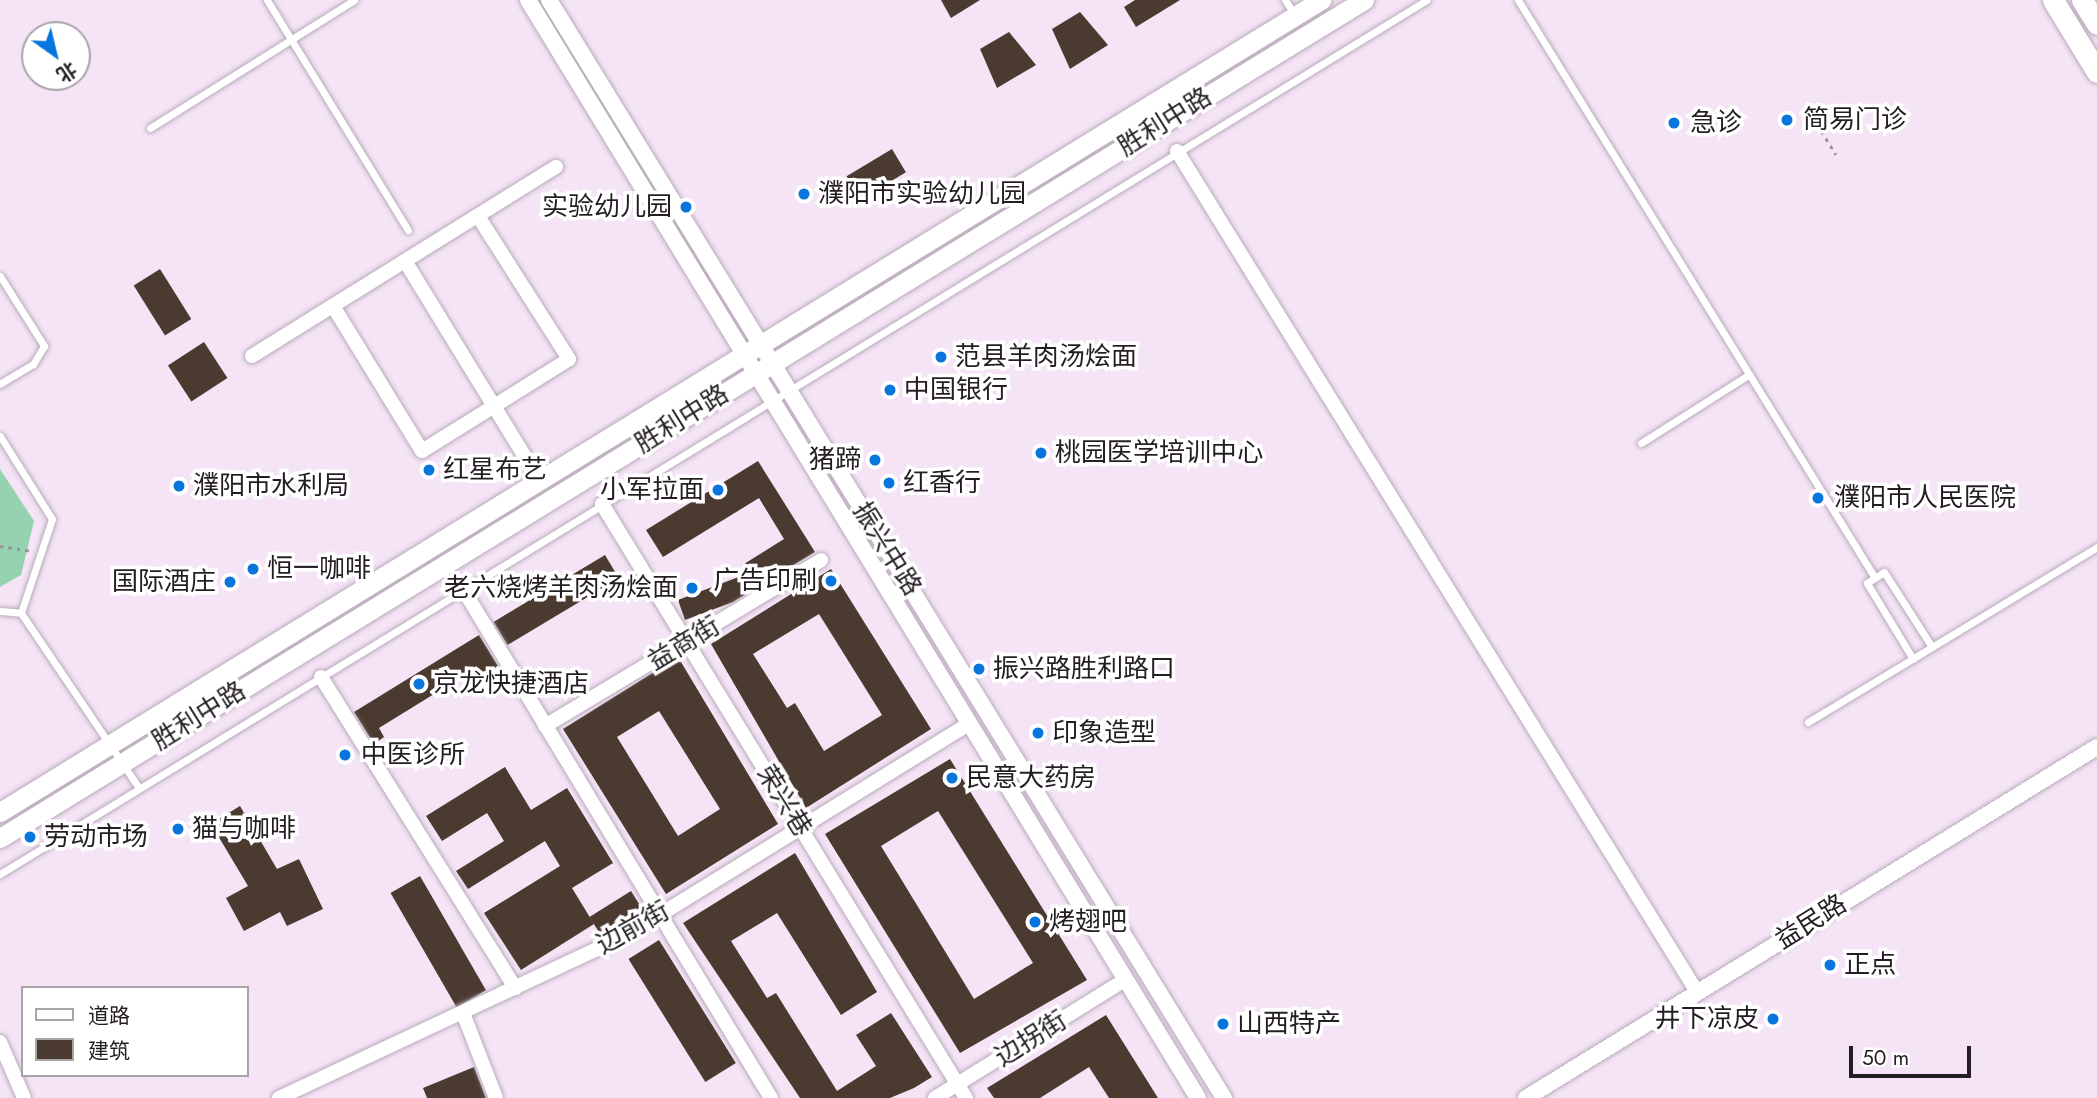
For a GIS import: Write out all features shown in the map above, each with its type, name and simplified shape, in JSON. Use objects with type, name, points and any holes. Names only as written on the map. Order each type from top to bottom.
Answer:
[{"type":"main road","name":"胜利中路","points":[[0,812],[743,356],[1290,8],[1321,0]]},
{"type":"main road","name":"胜利中路","points":[[0,838],[1364,0]]},
{"type":"main road","points":[[2053,0],[2097,72]]},
{"type":"main road","points":[[2082,0],[2097,24]]},
{"type":"street","name":"振兴中路","points":[[528,0],[770,402],[1198,1098]]},
{"type":"street","name":"振兴中路","points":[[549,0],[1224,1098]]},
{"type":"street","points":[[1177,152],[1697,992]]},
{"type":"street","points":[[252,356],[556,167]]},
{"type":"street","points":[[333,306],[422,451],[569,359],[478,216]]},
{"type":"street","points":[[405,261],[540,481]]},
{"type":"street","name":"荣兴巷","points":[[602,504],[966,1098]]},
{"type":"street","name":"益商街","points":[[545,726],[821,560]]},
{"type":"street","points":[[463,589],[771,1098]]},
{"type":"street","points":[[321,677],[515,988]]},
{"type":"street","name":"边前街","points":[[279,1098],[463,1013],[660,915],[968,724]]},
{"type":"street","name":"益民路","points":[[1527,1098],[2097,747]]},
{"type":"street","name":"边拐街","points":[[935,1098],[1126,979]]},
{"type":"street","points":[[463,1013],[496,1098]]},
{"type":"street","points":[[0,1042],[24,1098]]},
{"type":"lane","points":[[267,0],[408,230]]},
{"type":"lane","points":[[150,128],[354,0]]},
{"type":"lane","points":[[0,874],[1427,0]]},
{"type":"lane","points":[[1518,0],[1875,578]]},
{"type":"lane","points":[[0,276],[44,345],[33,364],[0,384]]},
{"type":"lane","points":[[1641,443],[1748,375]]},
{"type":"lane","points":[[0,436],[52,519],[21,612]]},
{"type":"lane","points":[[1808,722],[2097,547]]},
{"type":"lane","points":[[1913,659],[1867,583],[1884,572],[1932,647]]},
{"type":"lane","points":[[0,611],[21,612]]},
{"type":"lane","points":[[21,612],[139,788]]},
{"type":"path","points":[[1817,124],[1836,154]]},
{"type":"path","points":[[0,546],[41,552]]},
{"type":"green space","points":[[0,469],[34,521],[21,575],[0,587]]},
{"type":"building","points":[[941,0],[980,0],[951,18]]},
{"type":"building","points":[[1135,0],[1180,0],[1136,27],[1124,7]]},
{"type":"building","points":[[1080,12],[1108,45],[1070,69],[1052,29]]},
{"type":"building","points":[[1009,32],[1036,65],[997,88],[980,49]]},
{"type":"building","points":[[892,149],[906,172],[860,199],[847,176]]},
{"type":"building","points":[[160,269],[191,319],[165,335],[134,285]]},
{"type":"building","points":[[204,342],[227,378],[191,401],[168,365]]},
{"type":"building","points":[[758,461],[815,552],[733,602],[685,620],[678,600],[749,573],[744,564],[784,539],[759,498],[663,557],[646,530]]},
{"type":"building","points":[[605,555],[619,578],[507,645],[494,622]]},
{"type":"building","points":[[831,569],[931,729],[806,808],[711,644]],"holes":[[[819,614],[882,715],[824,751],[795,703],[787,708],[753,654]]]},
{"type":"building","points":[[479,635],[498,666],[478,678],[473,670],[379,728],[384,737],[374,744],[354,712]]},
{"type":"building","points":[[678,657],[778,824],[666,894],[563,729]],"holes":[[[659,711],[720,809],[678,836],[617,737]]]},
{"type":"building","points":[[950,759],[1087,980],[960,1053],[825,834]],"holes":[[[938,811],[1033,963],[974,999],[881,846]]]},
{"type":"building","points":[[505,767],[531,810],[567,788],[613,863],[572,888],[594,924],[521,970],[484,913],[560,866],[545,841],[468,889],[456,871],[504,841],[487,813],[442,841],[426,816]]},
{"type":"building","points":[[240,806],[277,869],[299,859],[323,909],[287,926],[280,912],[244,931],[226,898],[248,886],[211,824]]},
{"type":"building","points":[[795,853],[877,992],[841,1015],[777,913],[731,941],[767,998],[776,993],[837,1091],[876,1066],[856,1035],[891,1013],[932,1077],[914,1088],[890,1098],[800,1098],[683,923]]},
{"type":"building","points":[[420,876],[486,990],[457,1007],[391,893]]},
{"type":"building","points":[[631,891],[641,907],[600,933],[589,917]]},
{"type":"building","points":[[659,940],[736,1063],[705,1082],[628,959]]},
{"type":"building","points":[[1106,1015],[1158,1098],[1109,1098],[1089,1067],[1040,1098],[994,1098],[987,1088]]},
{"type":"building","points":[[474,1067],[486,1098],[427,1098],[423,1088]]},
{"type":"place","name":"简易门诊","points":[[1787,120]]},
{"type":"place","name":"急诊","points":[[1674,123]]},
{"type":"place","name":"濮阳市实验幼儿园","points":[[804,194]]},
{"type":"place","name":"实验幼儿园","points":[[686,207]]},
{"type":"place","name":"范县羊肉汤烩面","points":[[941,357]]},
{"type":"place","name":"中国银行","points":[[890,390]]},
{"type":"place","name":"桃园医学培训中心","points":[[1041,453]]},
{"type":"place","name":"猪蹄","points":[[875,460]]},
{"type":"place","name":"红星布艺","points":[[429,470]]},
{"type":"place","name":"红香行","points":[[889,483]]},
{"type":"place","name":"濮阳市水利局","points":[[179,486]]},
{"type":"place","name":"小军拉面","points":[[718,490]]},
{"type":"place","name":"濮阳市人民医院","points":[[1818,498]]},
{"type":"place","name":"恒一咖啡","points":[[253,569]]},
{"type":"place","name":"广告印刷","points":[[831,581]]},
{"type":"place","name":"国际酒庄","points":[[230,582]]},
{"type":"place","name":"老六烧烤羊肉汤烩面","points":[[692,588]]},
{"type":"place","name":"振兴路胜利路口","points":[[979,669]]},
{"type":"place","name":"京龙快捷酒店","points":[[419,684]]},
{"type":"place","name":"印象造型","points":[[1038,733]]},
{"type":"place","name":"中医诊所","points":[[345,755]]},
{"type":"place","name":"民意大药房","points":[[952,778]]},
{"type":"place","name":"猫与咖啡","points":[[178,829]]},
{"type":"place","name":"劳动市场","points":[[30,837]]},
{"type":"place","name":"烤翅吧","points":[[1035,922]]},
{"type":"place","name":"正点","points":[[1830,965]]},
{"type":"place","name":"井下凉皮","points":[[1773,1019]]},
{"type":"place","name":"山西特产","points":[[1223,1024]]}]
